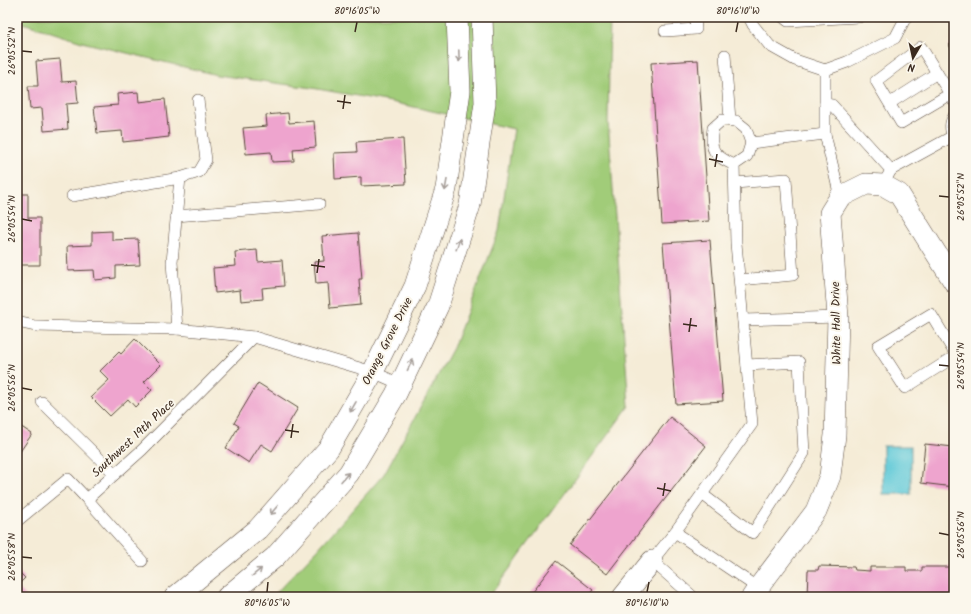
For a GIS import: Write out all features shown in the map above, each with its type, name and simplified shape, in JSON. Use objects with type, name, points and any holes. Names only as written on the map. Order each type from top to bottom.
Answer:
[{"type":"street","name":"Orange Grove Drive","points":[[175,597],[258,529],[329,448],[374,372],[415,286],[446,189],[460,91],[457,17]]},
{"type":"street","points":[[227,597],[275,557],[349,473],[396,394],[438,306],[470,205],[485,103],[482,17]]},
{"type":"street","points":[[840,197],[866,184],[887,178],[899,194],[954,282]]},
{"type":"street","name":"White Hall Drive","points":[[755,592],[816,511],[830,476],[835,435],[838,317],[830,213],[840,197]]},
{"type":"street","points":[[623,597],[652,561]]},
{"type":"lane","points":[[665,31],[696,29],[695,17]]},
{"type":"lane","points":[[749,17],[753,25],[770,46],[795,60],[825,70],[847,62],[895,38],[906,17]]},
{"type":"lane","points":[[783,17],[788,21],[859,17]]},
{"type":"lane","points":[[921,47],[937,73],[952,97],[901,123],[876,81],[921,47]]},
{"type":"lane","points":[[725,55],[730,120]]},
{"type":"lane","points":[[825,70],[825,134],[840,197]]},
{"type":"lane","points":[[890,103],[937,73]]},
{"type":"lane","points":[[72,196],[180,178],[199,172],[206,160],[198,100]]},
{"type":"lane","points":[[825,104],[832,105],[887,178],[953,136],[951,120],[954,116]]},
{"type":"lane","points":[[722,120],[736,121],[746,129],[751,143],[747,156],[734,165],[722,159],[714,152],[711,140],[713,128],[722,120]]},
{"type":"lane","points":[[751,143],[825,134]]},
{"type":"lane","points":[[689,597],[691,595],[652,561],[675,532],[752,424],[736,243],[734,165]]},
{"type":"lane","points":[[177,329],[172,262],[180,178]]},
{"type":"lane","points":[[735,183],[786,179],[794,275],[740,280]]},
{"type":"lane","points":[[176,216],[319,204]]},
{"type":"lane","points":[[954,352],[930,314],[878,346],[905,388],[954,357]]},
{"type":"lane","points":[[743,320],[838,317]]},
{"type":"lane","points":[[17,322],[35,326],[177,329],[254,337],[374,372],[400,384]]},
{"type":"lane","name":"Southwest 19th Place","points":[[87,499],[142,450],[254,337]]},
{"type":"lane","points":[[702,494],[753,533],[804,453],[799,362],[747,365]]},
{"type":"lane","points":[[42,402],[115,474]]},
{"type":"lane","points":[[17,521],[68,479],[142,561]]},
{"type":"lane","points":[[675,532],[755,592]]},
{"type":"green space","points":[[17,17],[610,17],[608,121],[629,406],[489,597],[272,597],[318,549],[384,474],[453,348],[499,231],[514,129],[391,102],[312,88],[217,75],[82,42],[17,21]]},
{"type":"water","points":[[883,446],[911,446],[911,494],[883,494]]},
{"type":"building","points":[[954,42],[954,54],[949,45]]},
{"type":"building","points":[[60,59],[62,82],[76,81],[78,103],[66,104],[68,129],[44,131],[42,108],[30,109],[28,86],[38,86],[36,61]]},
{"type":"building","points":[[698,60],[709,221],[662,224],[651,63]]},
{"type":"building","points":[[138,92],[139,102],[165,99],[169,137],[123,142],[122,131],[97,133],[94,107],[118,105],[117,94]]},
{"type":"building","points":[[288,113],[289,123],[314,121],[316,147],[293,149],[294,161],[272,162],[271,152],[246,154],[243,128],[267,126],[266,115]]},
{"type":"building","points":[[403,139],[406,184],[361,186],[361,177],[335,179],[334,153],[357,152],[356,142]]},
{"type":"building","points":[[17,194],[28,194],[28,218],[40,218],[40,265],[17,265]]},
{"type":"building","points":[[112,231],[112,240],[138,239],[140,265],[116,266],[116,278],[95,280],[94,270],[68,271],[67,246],[92,245],[92,232]]},
{"type":"building","points":[[358,233],[362,279],[359,279],[361,305],[330,308],[328,283],[316,284],[314,262],[324,261],[322,236]]},
{"type":"building","points":[[710,240],[723,401],[676,404],[663,243]]},
{"type":"building","points":[[257,250],[258,262],[282,260],[284,286],[262,288],[263,299],[241,301],[240,290],[215,293],[213,268],[236,266],[235,252]]},
{"type":"building","points":[[135,339],[161,365],[144,382],[152,390],[135,407],[128,399],[110,416],[91,397],[109,380],[100,371],[119,352],[121,354]]},
{"type":"building","points":[[258,383],[298,408],[272,451],[261,444],[249,463],[226,448],[239,426],[234,423]]},
{"type":"building","points":[[670,417],[706,446],[607,574],[570,545]]},
{"type":"building","points":[[17,424],[32,434],[17,456]]},
{"type":"building","points":[[925,444],[954,447],[954,487],[921,483]]},
{"type":"building","points":[[556,561],[593,590],[587,597],[528,597]]},
{"type":"building","points":[[819,566],[854,567],[855,570],[870,571],[870,567],[906,567],[906,571],[922,571],[922,567],[954,567],[954,597],[807,597],[808,570],[818,570]]},
{"type":"building","points":[[17,570],[25,578],[17,586]]},
{"type":"building","points":[[17,587],[27,597],[17,597]]}]
